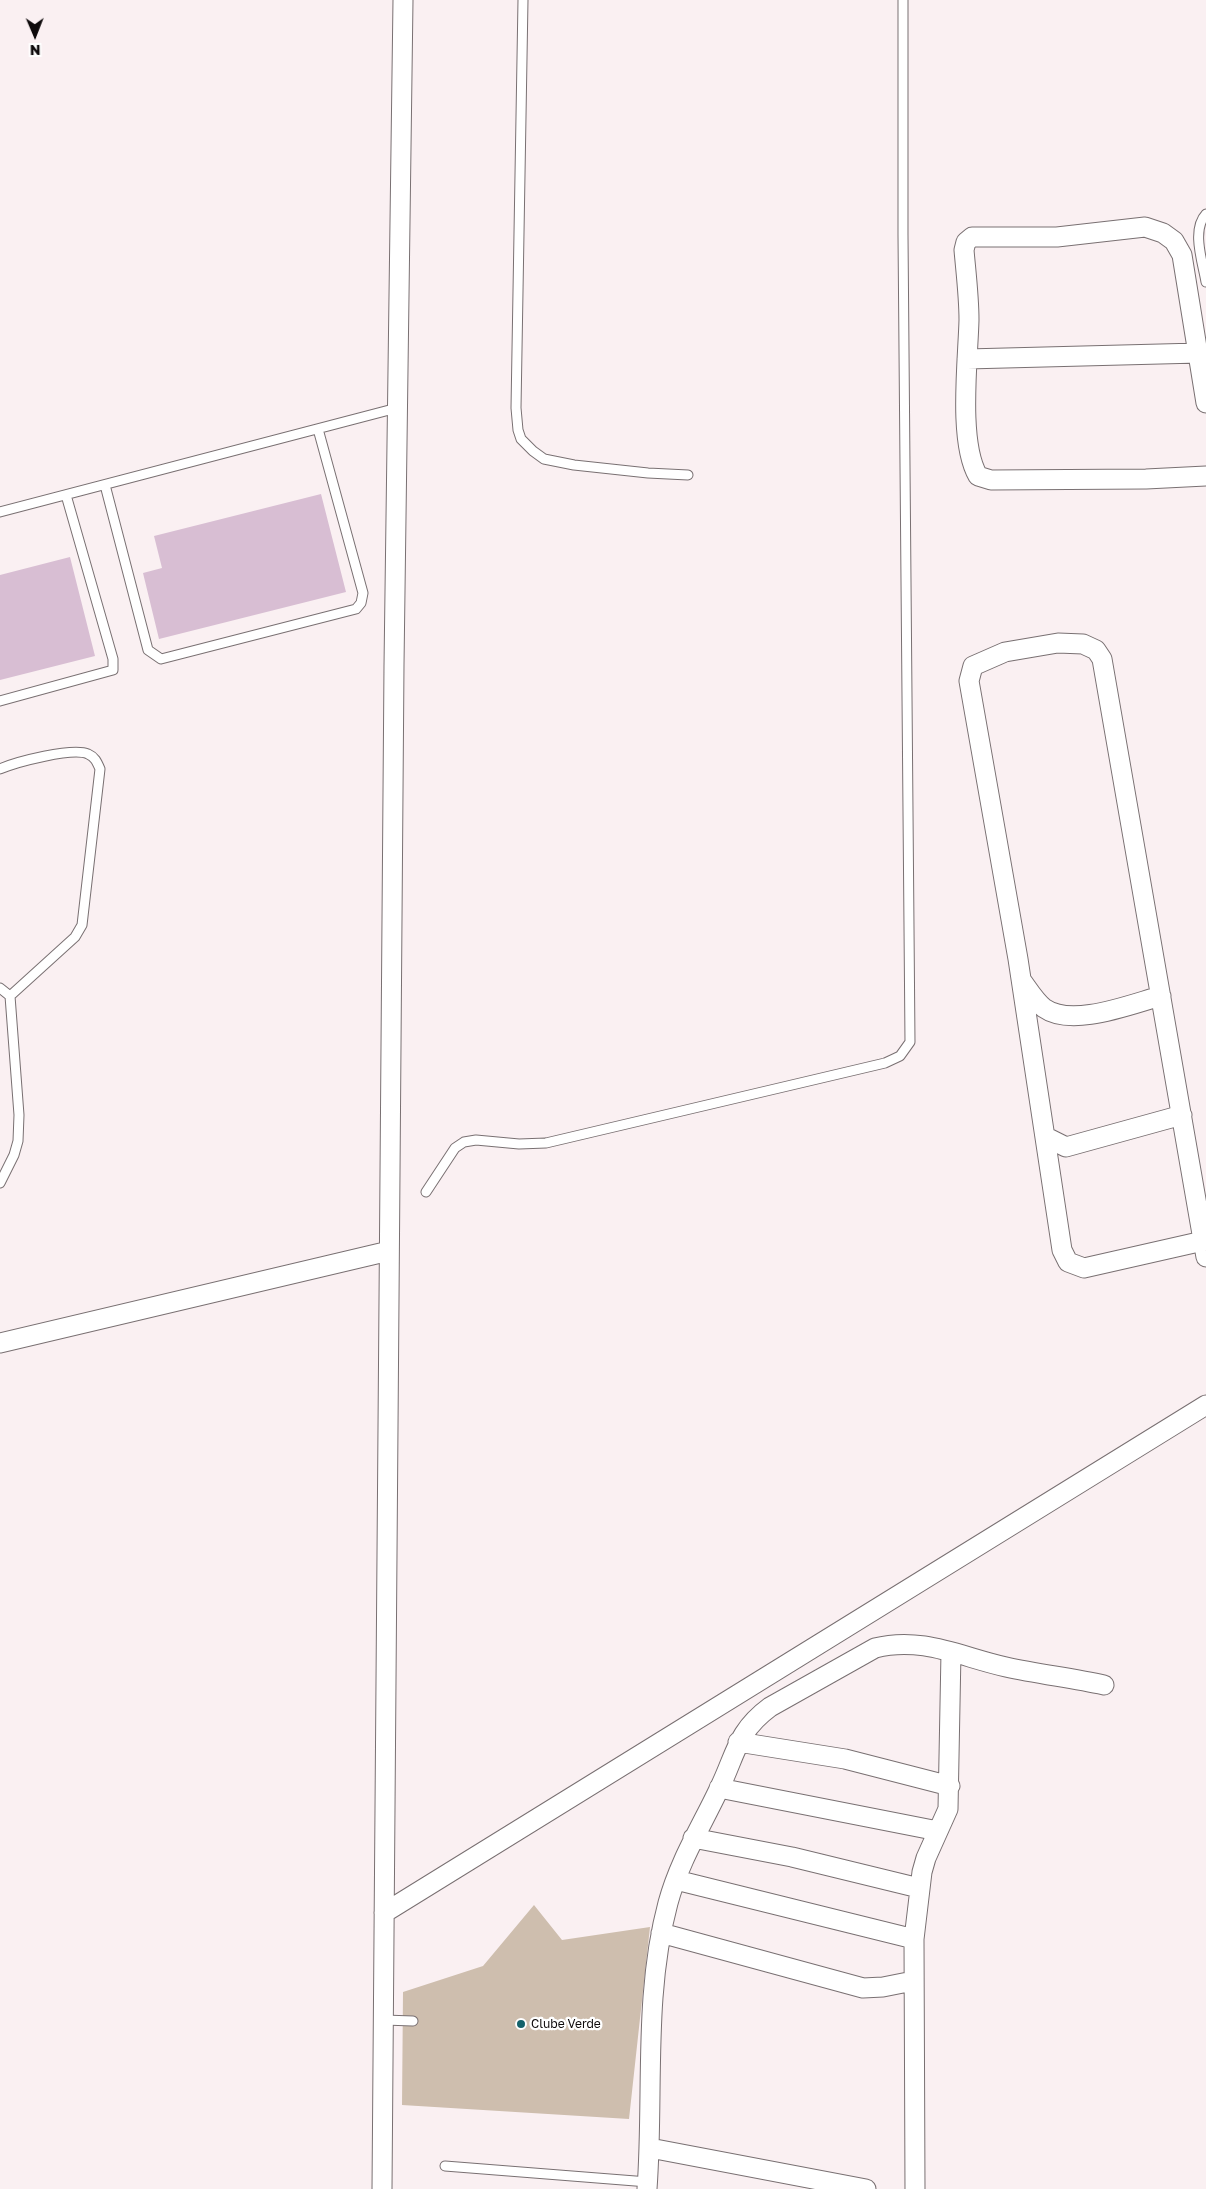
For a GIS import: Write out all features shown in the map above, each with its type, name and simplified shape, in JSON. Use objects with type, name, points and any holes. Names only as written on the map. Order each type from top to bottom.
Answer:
[{"type":"street","points":[[382,2189],[389,1251],[403,0]]},
{"type":"street","points":[[1206,403],[1182,255],[1174,241],[1163,232],[1144,227],[1057,237],[972,237],[966,242],[964,250],[969,320],[965,386],[971,463],[978,476],[991,480],[1146,479],[1206,476]]},
{"type":"street","points":[[966,359],[1199,353]]},
{"type":"street","points":[[1058,643],[1083,644],[1096,650],[1102,659],[1161,996],[1205,1249],[1084,1268],[1068,1262],[1062,1250],[1022,981],[969,680],[973,666],[1005,652],[1058,643]]},
{"type":"street","points":[[1022,981],[1044,1008],[1062,1015],[1094,1015],[1161,996]]},
{"type":"street","points":[[1046,1137],[1066,1147],[1182,1115]]},
{"type":"street","points":[[0,1342],[389,1251]]},
{"type":"street","points":[[384,1912],[1206,1405]]},
{"type":"street","points":[[648,2186],[651,2017],[661,1933],[668,1902],[693,1838],[719,1788],[738,1742],[755,1718],[875,1648],[890,1644],[912,1643],[1023,1671],[1104,1685]]},
{"type":"street","points":[[915,2189],[914,1939],[919,1888],[926,1858],[948,1809],[950,1786],[951,1652]]},
{"type":"street","points":[[738,1742],[844,1759],[950,1786]]},
{"type":"street","points":[[719,1788],[938,1832]]},
{"type":"street","points":[[693,1838],[792,1858],[919,1888]]},
{"type":"street","points":[[676,1880],[914,1939]]},
{"type":"street","points":[[661,1933],[863,1988],[883,1987],[914,1981]]},
{"type":"street","points":[[650,2148],[866,2189]]},
{"type":"lane","points":[[523,0],[516,408],[518,430],[521,439],[544,459],[608,469],[688,475]]},
{"type":"lane","points":[[426,1192],[455,1148],[464,1142],[476,1140],[519,1144],[546,1143],[885,1063],[900,1056],[910,1042],[903,234],[903,0]]},
{"type":"lane","points":[[1206,214],[1198,235],[1206,282]]},
{"type":"lane","points":[[0,512],[398,408]]},
{"type":"lane","points":[[105,485],[148,650],[161,659],[356,609],[361,602],[363,593],[318,429]]},
{"type":"lane","points":[[0,701],[113,670],[114,659],[66,495]]},
{"type":"lane","points":[[0,769],[65,752],[76,752],[86,753],[94,757],[100,769],[82,924],[75,937],[10,996]]},
{"type":"lane","points":[[0,988],[10,996],[18,1116],[18,1141],[14,1155],[0,1183]]},
{"type":"lane","points":[[384,2020],[413,2021]]},
{"type":"lane","points":[[445,2166],[648,2186]]},
{"type":"shaded area","name":"Clube Verde","points":[[534,1905],[562,1940],[650,1927],[629,2119],[402,2105],[403,1992],[483,1966]]},
{"type":"building","points":[[321,494],[346,592],[159,639],[143,573],[162,568],[154,536]]},
{"type":"building","points":[[70,557],[95,656],[0,680],[0,575]]},
{"type":"place","name":"Clube Verde","points":[[521,2024]]}]
